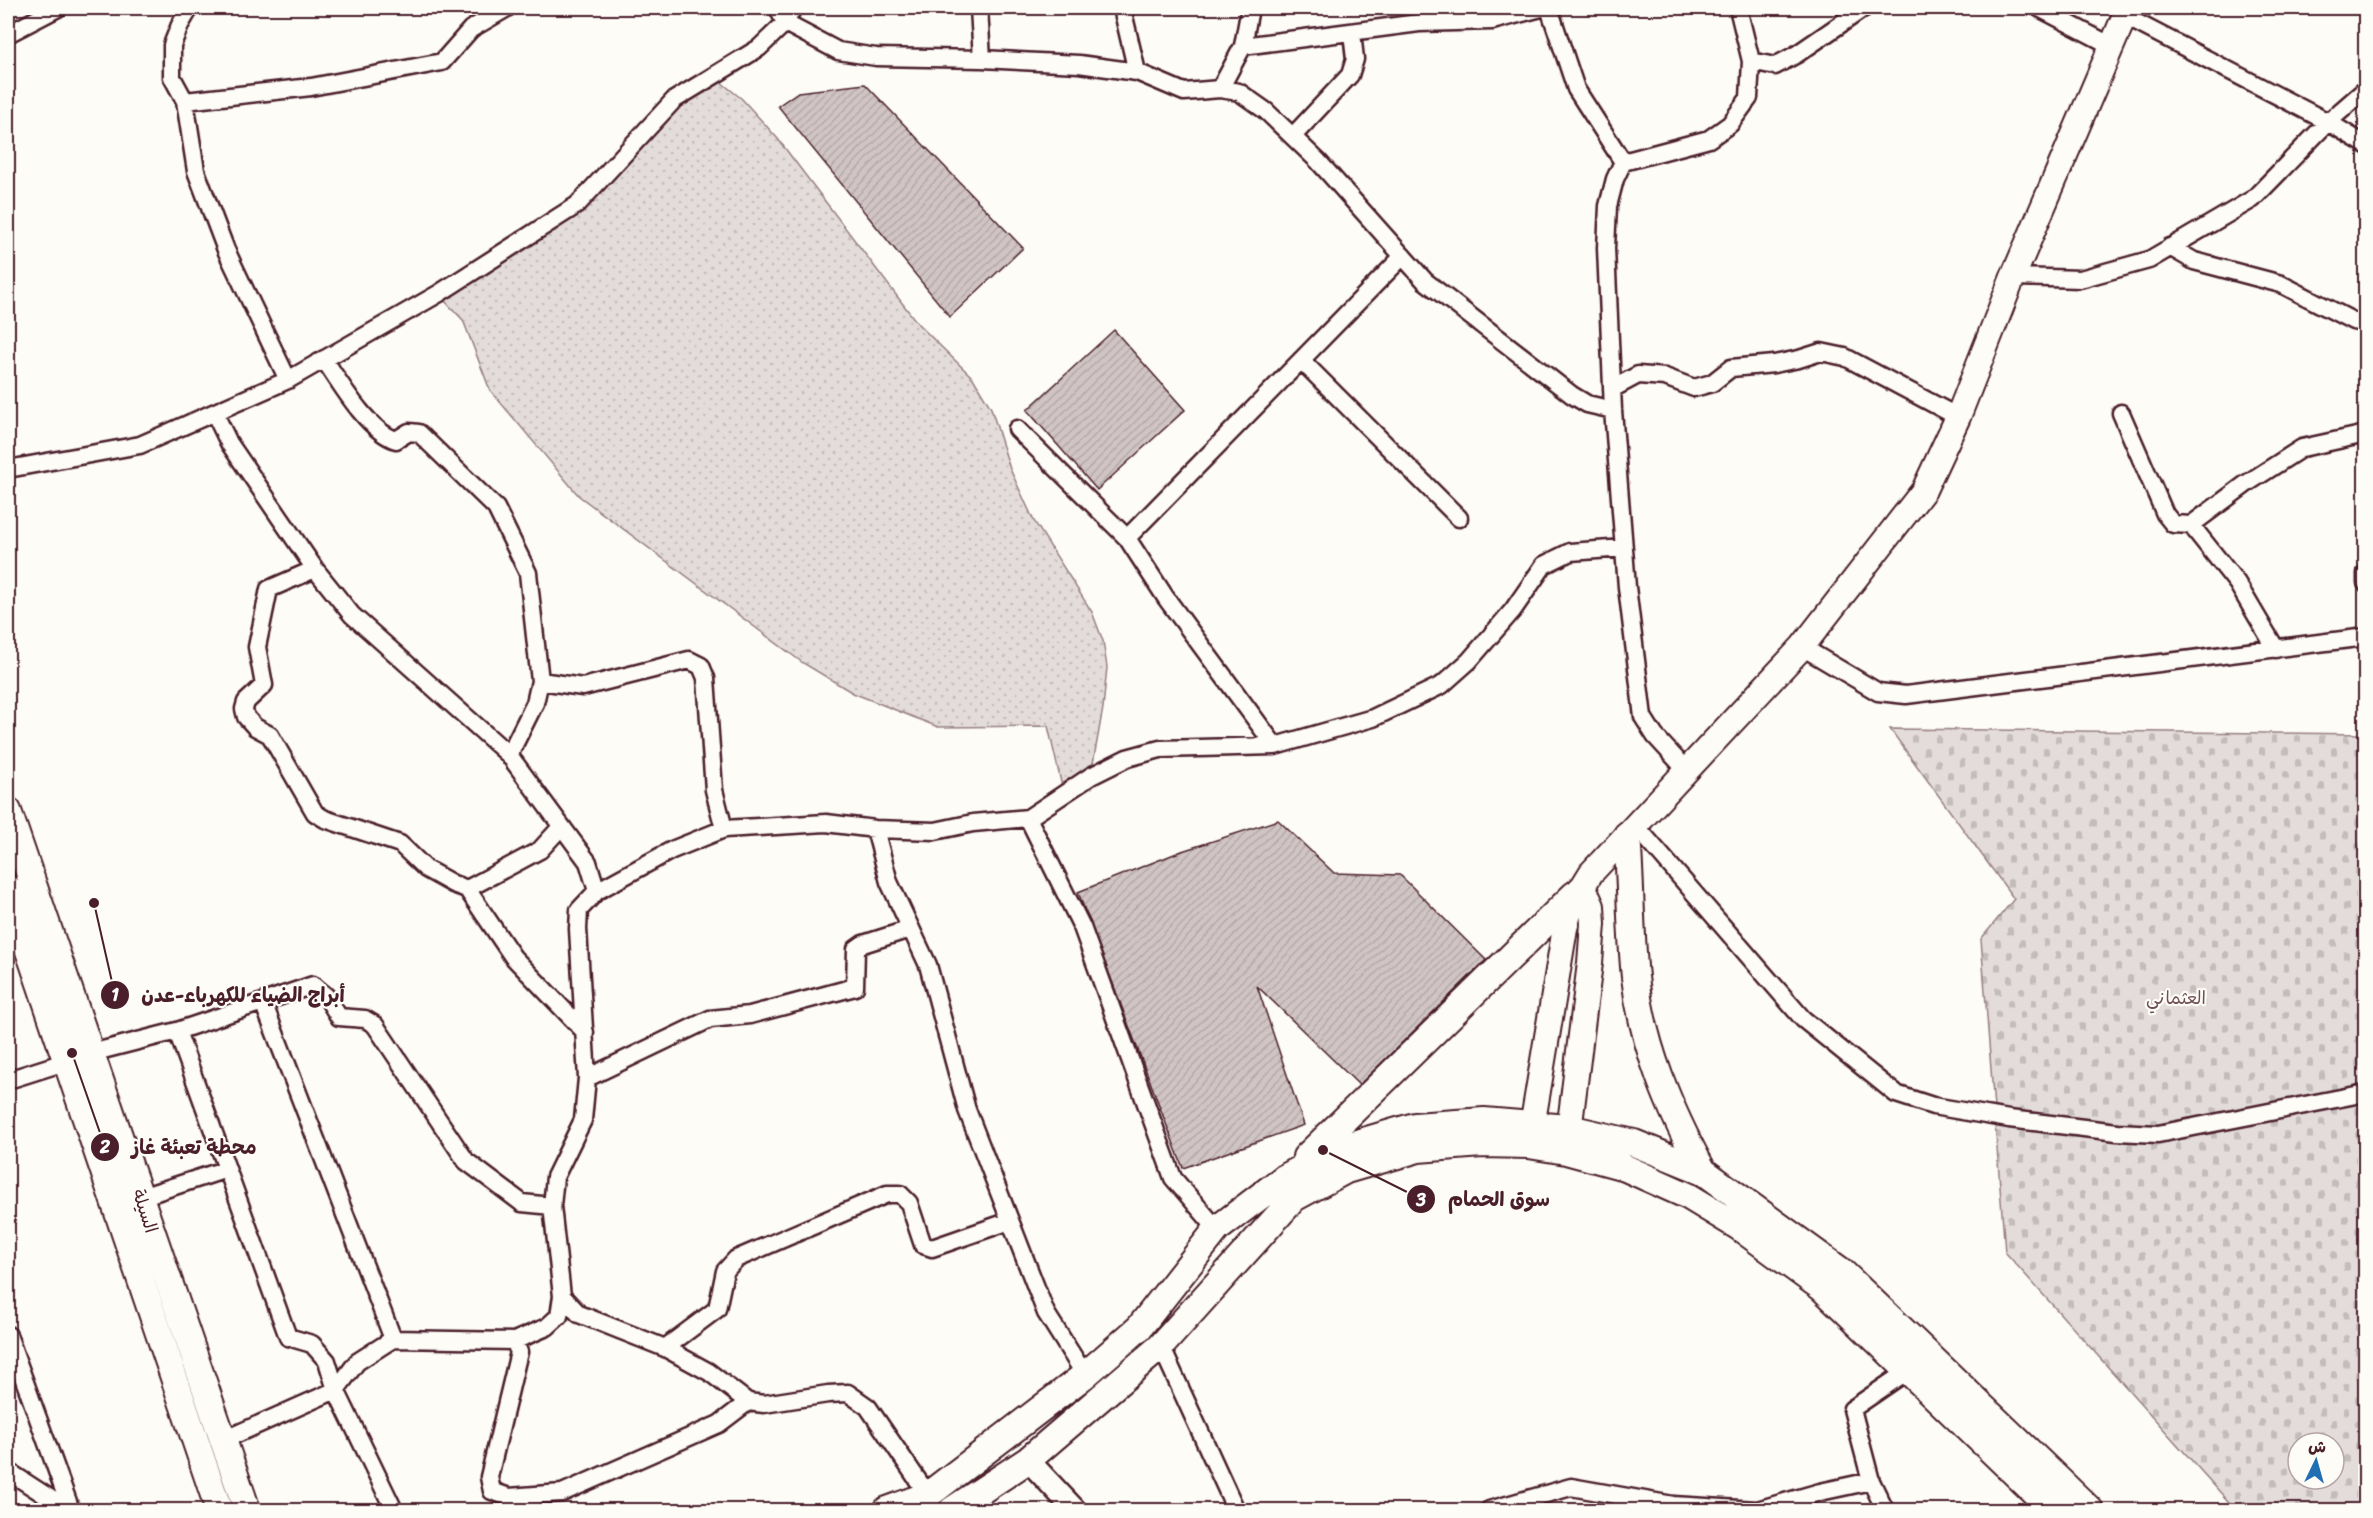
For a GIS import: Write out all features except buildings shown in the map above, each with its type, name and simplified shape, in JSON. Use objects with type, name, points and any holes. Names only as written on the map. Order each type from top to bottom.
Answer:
[{"type":"main road","points":[[887,1510],[928,1495],[1085,1375],[1139,1328],[1217,1229],[1284,1178],[1578,891],[1591,873],[1688,772],[1802,647],[1924,490],[1958,417],[2013,277],[2126,12]]},
{"type":"main road","name":"السيلة","points":[[8,811],[79,1057],[219,1510]]},
{"type":"main road","points":[[1631,831],[1636,980],[1645,1030],[1659,1079],[1678,1126],[1703,1172]]},
{"type":"main road","points":[[1531,1134],[1565,928],[1578,891]]},
{"type":"main road","points":[[1568,1139],[1593,924],[1592,906],[1578,891]]},
{"type":"main road","name":"السيلة","points":[[9,896],[141,1197],[221,1441],[247,1510]]},
{"type":"main road","points":[[1284,1178],[1340,1148],[1415,1126],[1484,1121],[1531,1134],[1634,1143],[1703,1172],[1841,1271],[2090,1510]]},
{"type":"main road","points":[[952,1510],[1028,1460],[1161,1346],[1294,1198],[1346,1170],[1418,1149],[1482,1144],[1531,1134]]},
{"type":"main road","points":[[1568,1139],[1688,1196],[1739,1227],[1822,1288],[2053,1510]]},
{"type":"street","points":[[8,34],[34,13],[58,8]]},
{"type":"street","points":[[190,8],[172,45],[172,76],[185,101],[196,171],[226,250],[288,380]]},
{"type":"street","points":[[185,101],[311,87],[442,62],[471,29],[507,8]]},
{"type":"street","points":[[778,8],[785,23],[838,51],[876,57],[982,58],[1061,62],[1137,72],[1184,92],[1220,89],[1239,92],[1266,111],[1318,161],[1425,280],[1572,395],[1587,404],[1613,410]]},
{"type":"street","points":[[8,470],[140,445],[288,380],[438,294],[577,205],[674,100],[759,48],[785,23],[794,8]]},
{"type":"street","points":[[979,8],[982,58]]},
{"type":"street","points":[[1122,8],[1137,72]]},
{"type":"street","points":[[1220,89],[1243,46],[1250,8]]},
{"type":"street","points":[[1243,46],[1419,23],[1492,21],[1541,8]]},
{"type":"street","points":[[1549,8],[1576,89],[1623,162]]},
{"type":"street","points":[[1688,772],[1655,736],[1643,717],[1624,548],[1613,410],[1606,248],[1608,206],[1615,179],[1623,162],[1709,139],[1730,124],[1749,98],[1751,61],[1738,8]]},
{"type":"street","points":[[1751,61],[1775,66],[1797,54],[1864,8]]},
{"type":"street","points":[[2039,8],[2110,45]]},
{"type":"street","points":[[2126,12],[2328,122],[2366,146]]},
{"type":"street","points":[[1293,136],[1350,75],[1355,59],[1353,33]]},
{"type":"street","points":[[2013,277],[2080,279],[2149,260],[2253,199],[2328,122],[2366,89]]},
{"type":"street","points":[[2170,247],[2194,261],[2281,284],[2354,321],[2366,323]]},
{"type":"street","points":[[1126,538],[1403,256]]},
{"type":"street","points":[[1612,389],[1638,375],[1665,377],[1694,388],[1712,383],[1731,368],[1774,364],[1821,352],[1845,357],[1958,417]]},
{"type":"street","points":[[324,359],[356,406],[388,437],[396,440],[409,432],[419,433],[496,508],[528,573],[540,681],[535,703],[509,755]]},
{"type":"street","points":[[1301,360],[1459,518]]},
{"type":"street","points":[[2121,413],[2165,514],[2173,524],[2191,525],[2246,484],[2302,448],[2366,434]]},
{"type":"street","points":[[215,414],[229,443],[315,568],[352,615],[509,755],[588,862],[597,891]]},
{"type":"street","points":[[1017,429],[1126,538],[1275,746]]},
{"type":"street","points":[[2191,525],[2237,583],[2276,649]]},
{"type":"street","points":[[221,1441],[336,1390],[357,1362],[393,1339],[514,1341],[547,1327],[559,1316],[562,1296],[552,1206],[555,1177],[583,1120],[587,1078],[578,928],[579,910],[597,891],[672,850],[724,829],[826,823],[875,830],[935,831],[973,823],[1028,818],[1091,776],[1127,758],[1160,749],[1275,746],[1373,718],[1442,685],[1469,661],[1513,610],[1544,565],[1570,552],[1624,548]]},
{"type":"street","points":[[315,568],[269,589],[256,647],[264,685],[246,702],[244,709],[246,717],[255,727],[270,735],[315,813],[326,819],[400,844],[426,869],[467,889],[513,957],[585,1032]]},
{"type":"street","points":[[2366,573],[2366,583]]},
{"type":"street","points":[[1802,647],[1878,692],[1906,694],[2366,637]]},
{"type":"street","points":[[540,681],[583,687],[689,660],[701,666],[706,678],[714,790],[724,829]]},
{"type":"street","points":[[1028,818],[1082,927],[1173,1178],[1217,1229]]},
{"type":"street","points":[[467,889],[540,850],[561,827]]},
{"type":"street","points":[[875,830],[889,882],[928,965],[967,1110],[1046,1313],[1085,1375]]},
{"type":"street","points":[[1631,831],[1803,1018],[1896,1094],[1914,1101],[2009,1119],[2117,1132],[2158,1134],[2336,1097],[2366,1093]]},
{"type":"street","points":[[587,1078],[710,1019],[750,1015],[855,987],[856,949],[863,944],[910,929]]},
{"type":"street","points":[[8,1080],[79,1057],[177,1031],[314,985],[326,996],[339,1017],[365,1019],[375,1025],[466,1161],[522,1203],[552,1206]]},
{"type":"street","points":[[262,1002],[393,1339]]},
{"type":"street","points":[[177,1031],[288,1337],[312,1344],[327,1361],[336,1390],[394,1510]]},
{"type":"street","points":[[141,1197],[227,1169]]},
{"type":"street","points":[[665,1348],[717,1309],[725,1270],[736,1259],[887,1194],[900,1194],[909,1203],[923,1245],[932,1248],[1010,1221]]},
{"type":"street","points":[[562,1296],[579,1314],[665,1348],[709,1372],[748,1402],[764,1404],[848,1393],[868,1407],[928,1495]]},
{"type":"street","points":[[8,1335],[69,1510]]},
{"type":"street","points":[[514,1341],[519,1352],[489,1477],[492,1491],[509,1497],[562,1493],[719,1424],[748,1402]]},
{"type":"street","points":[[1161,1346],[1236,1510]]},
{"type":"street","points":[[1885,1510],[1871,1481],[1852,1409],[1909,1370]]},
{"type":"street","points":[[1028,1460],[1076,1510]]},
{"type":"street","points":[[8,1473],[69,1510]]},
{"type":"street","points":[[1489,1510],[1571,1487],[1673,1504],[1757,1510],[1820,1492],[1871,1481]]},
{"type":"green space","points":[[711,74],[742,99],[778,139],[918,324],[973,378],[991,408],[1010,469],[1034,521],[1092,612],[1103,641],[1107,667],[1103,708],[1092,769],[1064,795],[1048,726],[938,727],[853,693],[803,663],[579,496],[490,390],[463,320],[438,294],[577,205]]},
{"type":"green space","name":"العثماني","points":[[1890,729],[2365,734],[2365,1510],[2236,1510],[2005,1252],[1981,939],[2014,899]]},
{"type":"place","name":"أبراج الضياء للكهرباء-عدن","points":[[94,903]]},
{"type":"place","name":"محطة تعبئة غاز","points":[[72,1053]]},
{"type":"place","name":"سوق الحمام","points":[[1323,1150]]}]
